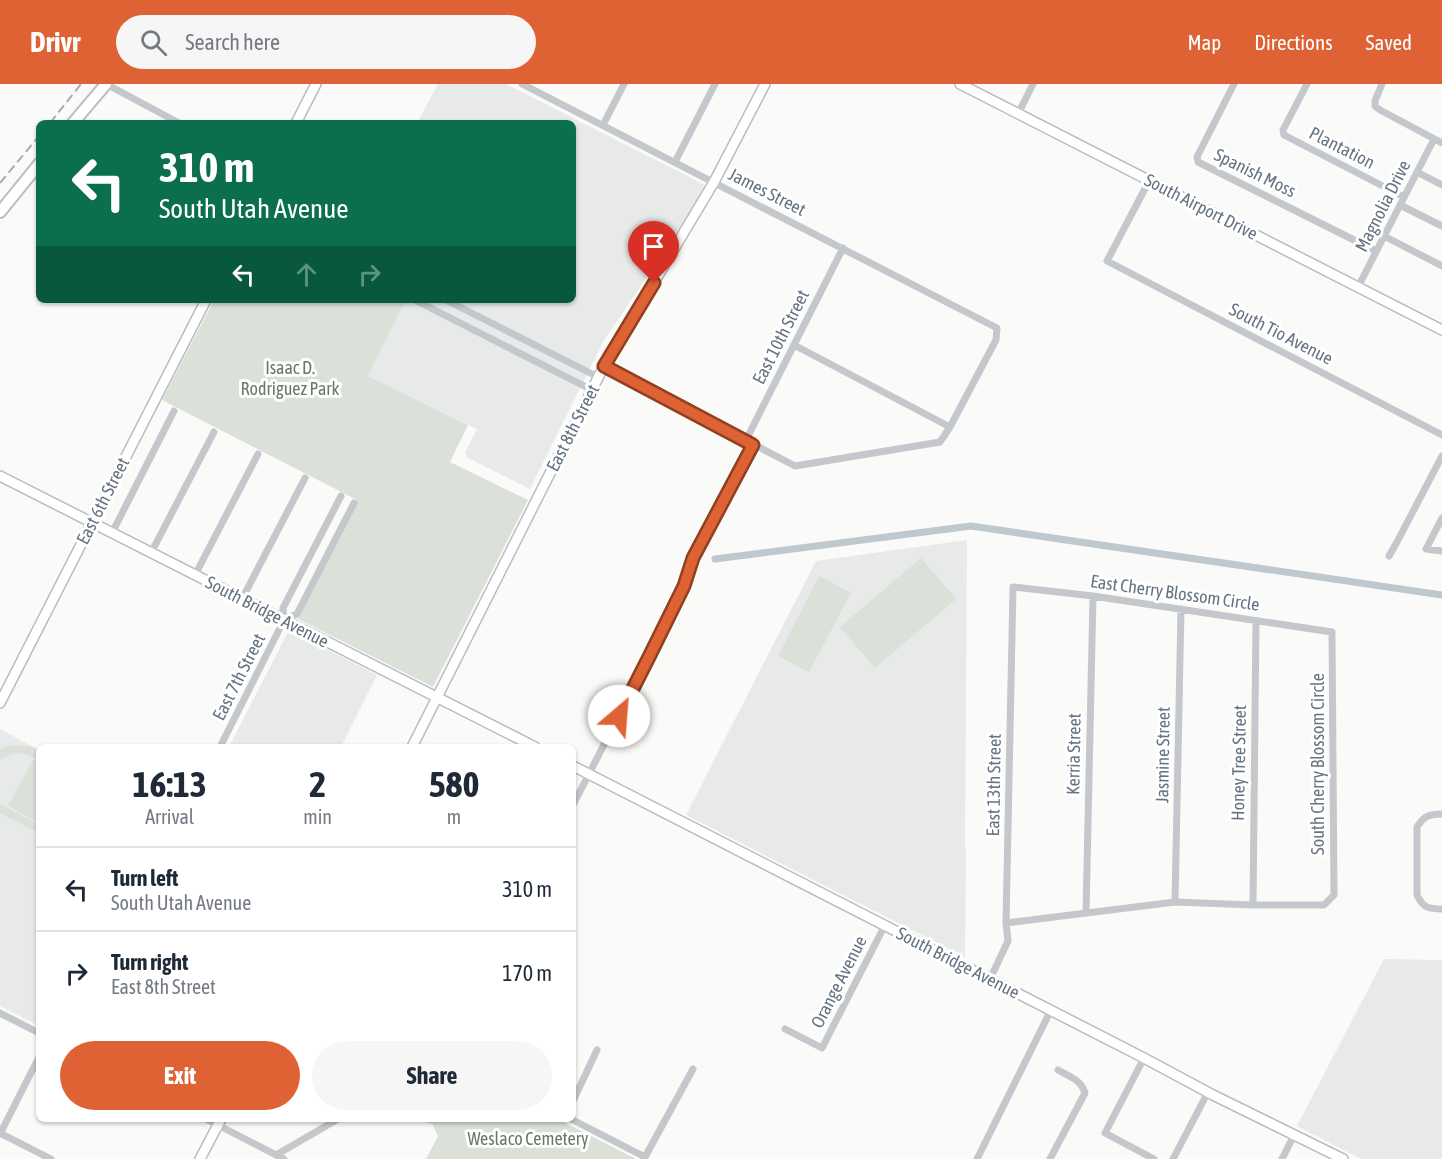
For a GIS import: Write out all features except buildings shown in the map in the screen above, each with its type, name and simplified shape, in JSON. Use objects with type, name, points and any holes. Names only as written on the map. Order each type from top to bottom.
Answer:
[{"type":"main road","points":[[76,120],[106,84]]},
{"type":"main road","points":[[0,212],[36,168]]},
{"type":"street","points":[[106,84],[174,120]]},
{"type":"street","points":[[298,120],[316,84]]},
{"type":"street","name":"James Street","points":[[523,84],[997,328],[996,340],[950,427]]},
{"type":"street","points":[[603,125],[624,84]]},
{"type":"street","points":[[675,162],[715,84]]},
{"type":"street","name":"East 8th Street","points":[[413,744],[591,390],[714,182],[765,84]]},
{"type":"street","name":"South Airport Drive","points":[[960,84],[1442,330]]},
{"type":"street","points":[[1018,114],[1033,84]]},
{"type":"street","name":"Spanish Moss","points":[[1233,84],[1197,157],[1198,162],[1376,251]]},
{"type":"street","name":"Plantation","points":[[1307,84],[1283,130],[1284,135],[1404,197]]},
{"type":"street","points":[[1382,84],[1374,101],[1375,106],[1442,143]]},
{"type":"street","name":"Magnolia Drive","points":[[1358,287],[1434,139]]},
{"type":"street","points":[[1417,172],[1442,185]]},
{"type":"street","name":"South Tio Avenue","points":[[1149,181],[1107,261],[1442,435]]},
{"type":"street","points":[[1400,205],[1442,226]]},
{"type":"street","points":[[1384,236],[1442,266]]},
{"type":"street","name":"East 10th Street","points":[[746,440],[843,248]]},
{"type":"street","name":"East 6th Street","points":[[0,703],[204,303]]},
{"type":"street","points":[[421,303],[591,390]]},
{"type":"street","points":[[452,303],[598,377]]},
{"type":"street","points":[[604,366],[795,466],[940,442],[950,427],[794,345]]},
{"type":"street","points":[[112,533],[174,411]]},
{"type":"street","points":[[151,553],[214,432]]},
{"type":"street","points":[[576,799],[684,586],[693,558],[753,445]]},
{"type":"street","points":[[195,575],[258,454]]},
{"type":"street","points":[[1389,556],[1442,456]]},
{"type":"street","name":"South Bridge Avenue","points":[[0,476],[529,744]]},
{"type":"street","points":[[243,599],[305,478]]},
{"type":"street","name":"East 7th Street","points":[[222,744],[284,620],[283,608],[341,496]]},
{"type":"street","name":"East 7th Street","points":[[284,620],[297,614],[354,503]]},
{"type":"street","points":[[1442,518],[1426,549],[1442,551]]},
{"type":"street","name":"East Cherry Blossom Circle","points":[[1014,587],[1093,596],[1332,632]]},
{"type":"street","name":"East 13th Street","points":[[990,979],[1008,941],[1006,923],[1014,587]]},
{"type":"street","name":"Kerria Street","points":[[1086,913],[1093,596]]},
{"type":"street","name":"Jasmine Street","points":[[1175,902],[1181,609]]},
{"type":"street","name":"Honey Tree Street","points":[[1253,905],[1256,621]]},
{"type":"street","name":"South Cherry Blossom Circle","points":[[1253,905],[1324,905],[1334,895],[1332,632]]},
{"type":"street","name":"South Bridge Avenue","points":[[576,768],[1343,1159]]},
{"type":"street","points":[[1442,814],[1423,817],[1417,827],[1417,895],[1421,904],[1432,909],[1442,909]]},
{"type":"street","points":[[1006,923],[1175,902],[1253,905]]},
{"type":"street","name":"Orange Avenue","points":[[785,1029],[822,1048],[885,925]]},
{"type":"street","points":[[977,1159],[1051,1010]]},
{"type":"street","points":[[0,1013],[36,1031]]},
{"type":"street","points":[[576,1095],[597,1050]]},
{"type":"street","points":[[1144,1058],[1105,1133],[1154,1159]]},
{"type":"street","points":[[36,1063],[0,1134],[51,1159]]},
{"type":"street","points":[[576,1121],[645,1156],[693,1069]]},
{"type":"street","points":[[1050,1159],[1085,1093],[1083,1086],[1076,1079],[1058,1070]]},
{"type":"street","points":[[1173,1159],[1208,1092]]},
{"type":"street","points":[[200,1159],[219,1122],[284,1159]]},
{"type":"street","points":[[276,1155],[333,1122]]},
{"type":"street","points":[[1282,1159],[1294,1135]]},
{"type":"shaded area","points":[[438,84],[506,84],[705,185],[689,214],[603,342],[530,489],[468,458],[465,453],[477,429],[368,376],[404,303],[576,303],[576,120],[419,120]]},
{"type":"shaded area","points":[[967,540],[965,957],[686,815],[816,561]]},
{"type":"shaded area","points":[[289,630],[377,675],[342,744],[231,744]]},
{"type":"shaded area","points":[[0,729],[36,748],[36,1024],[0,1006]]},
{"type":"shaded area","points":[[1384,959],[1442,960],[1442,1159],[1361,1159],[1297,1126]]},
{"type":"green space","name":"Isaac D. Rodriguez Park","points":[[212,303],[404,303],[368,376],[468,425],[450,462],[528,500],[433,687],[298,619],[357,500],[162,400]]},
{"type":"green space","points":[[921,558],[956,599],[875,668],[840,627]]},
{"type":"green space","points":[[819,576],[851,593],[809,672],[778,656]]},
{"type":"green space","points":[[6,746],[32,747],[36,749],[36,758],[20,753],[0,760],[0,750]]},
{"type":"green space","points":[[33,760],[36,762],[36,821],[8,806]]},
{"type":"green space","points":[[0,804],[36,823],[36,831],[0,813]]},
{"type":"green space","name":"Weslaco Cemetery","points":[[426,1122],[564,1122],[636,1159],[426,1159],[438,1136],[433,1125]]},
{"type":"waterway","points":[[715,559],[971,526],[1442,595]]},
{"type":"railway","points":[[52,120],[81,84]]},
{"type":"railway","points":[[0,183],[36,140]]},
{"type":"route","points":[[619,716],[684,586],[693,558],[753,445],[604,366],[654,283]]}]
